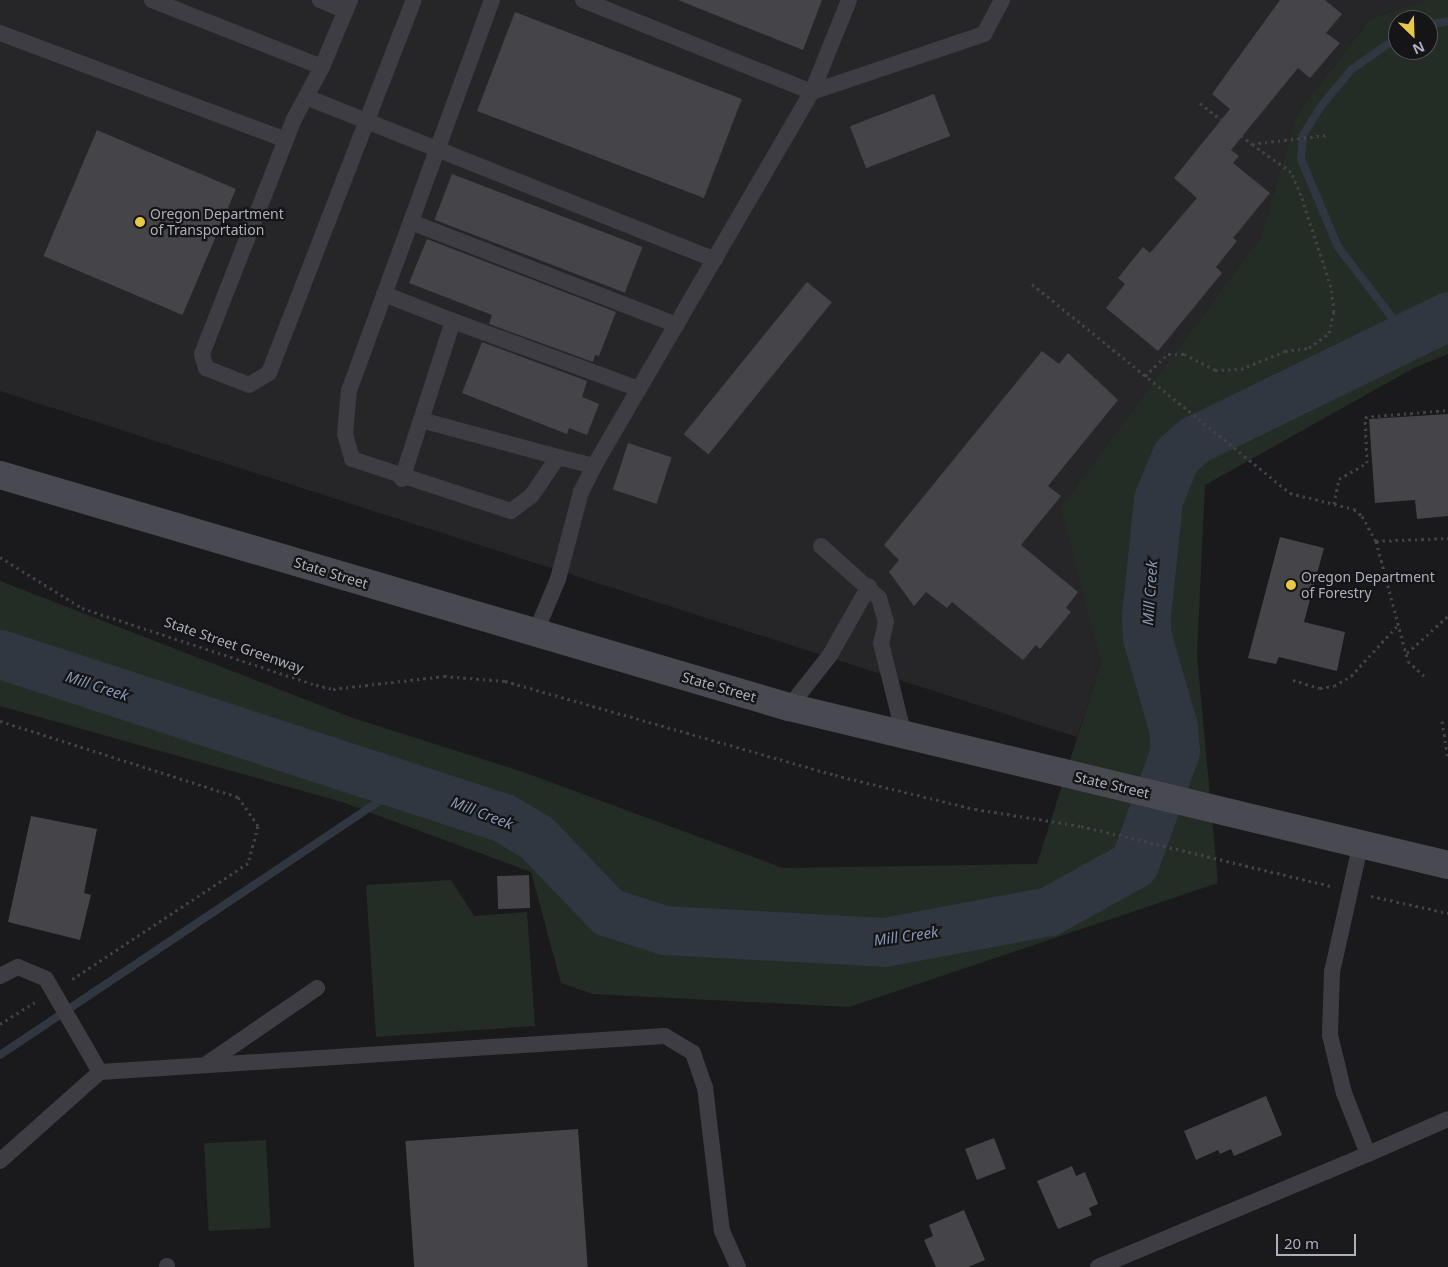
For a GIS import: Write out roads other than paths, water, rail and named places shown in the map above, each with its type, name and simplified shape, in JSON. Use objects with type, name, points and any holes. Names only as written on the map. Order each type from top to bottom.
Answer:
[{"type":"main road","name":"State Street","points":[[0,475],[535,634],[789,707],[1361,842],[1448,865]]},
{"type":"lane","points":[[152,0],[322,67]]},
{"type":"lane","points":[[320,0],[348,5],[322,67],[294,119],[202,354],[206,368],[249,385],[269,372],[364,123],[414,0]]},
{"type":"lane","points":[[492,0],[440,148],[349,390],[345,434],[352,460],[402,479],[511,511],[532,495],[558,457]]},
{"type":"lane","points":[[583,0],[812,92],[984,34],[1002,0]]},
{"type":"lane","points":[[535,634],[558,579],[582,492],[594,466],[812,92],[849,0]]},
{"type":"lane","points":[[0,33],[286,140]]},
{"type":"lane","points":[[306,97],[364,123],[440,148],[715,260]]},
{"type":"lane","points":[[411,222],[677,325]]},
{"type":"lane","points":[[384,294],[639,389]]},
{"type":"lane","points":[[402,479],[453,321]]},
{"type":"lane","points":[[421,420],[594,466]]},
{"type":"lane","points":[[821,546],[869,586],[879,598],[886,622],[881,642],[904,735]]},
{"type":"lane","points":[[789,707],[816,676],[869,586]]},
{"type":"lane","points":[[1361,842],[1332,972],[1330,1035],[1344,1093],[1368,1154]]},
{"type":"lane","points":[[0,976],[18,968],[46,979],[100,1072]]},
{"type":"lane","points":[[205,1065],[317,988]]},
{"type":"lane","points":[[0,1161],[100,1072],[664,1036],[693,1053],[705,1087],[722,1231],[738,1267]]},
{"type":"lane","points":[[1098,1267],[1448,1119]]},
{"type":"waterway","points":[[1438,23],[1448,21]]},
{"type":"waterway","points":[[1388,44],[1351,70],[1322,105],[1303,135],[1301,159],[1338,247],[1391,316],[1395,341]]},
{"type":"waterway","name":"Mill Creek","points":[[0,654],[504,818],[536,837],[608,912],[664,930],[884,942],[1049,911],[1134,864],[1175,751],[1173,727],[1147,637],[1146,616],[1158,499],[1176,456],[1194,440],[1448,316]]},
{"type":"waterway","points":[[0,1055],[400,787]]},
{"type":"place","name":"Oregon Department of Transportation","points":[[140,222]]},
{"type":"place","name":"Oregon Department of Forestry","points":[[1291,585]]}]
